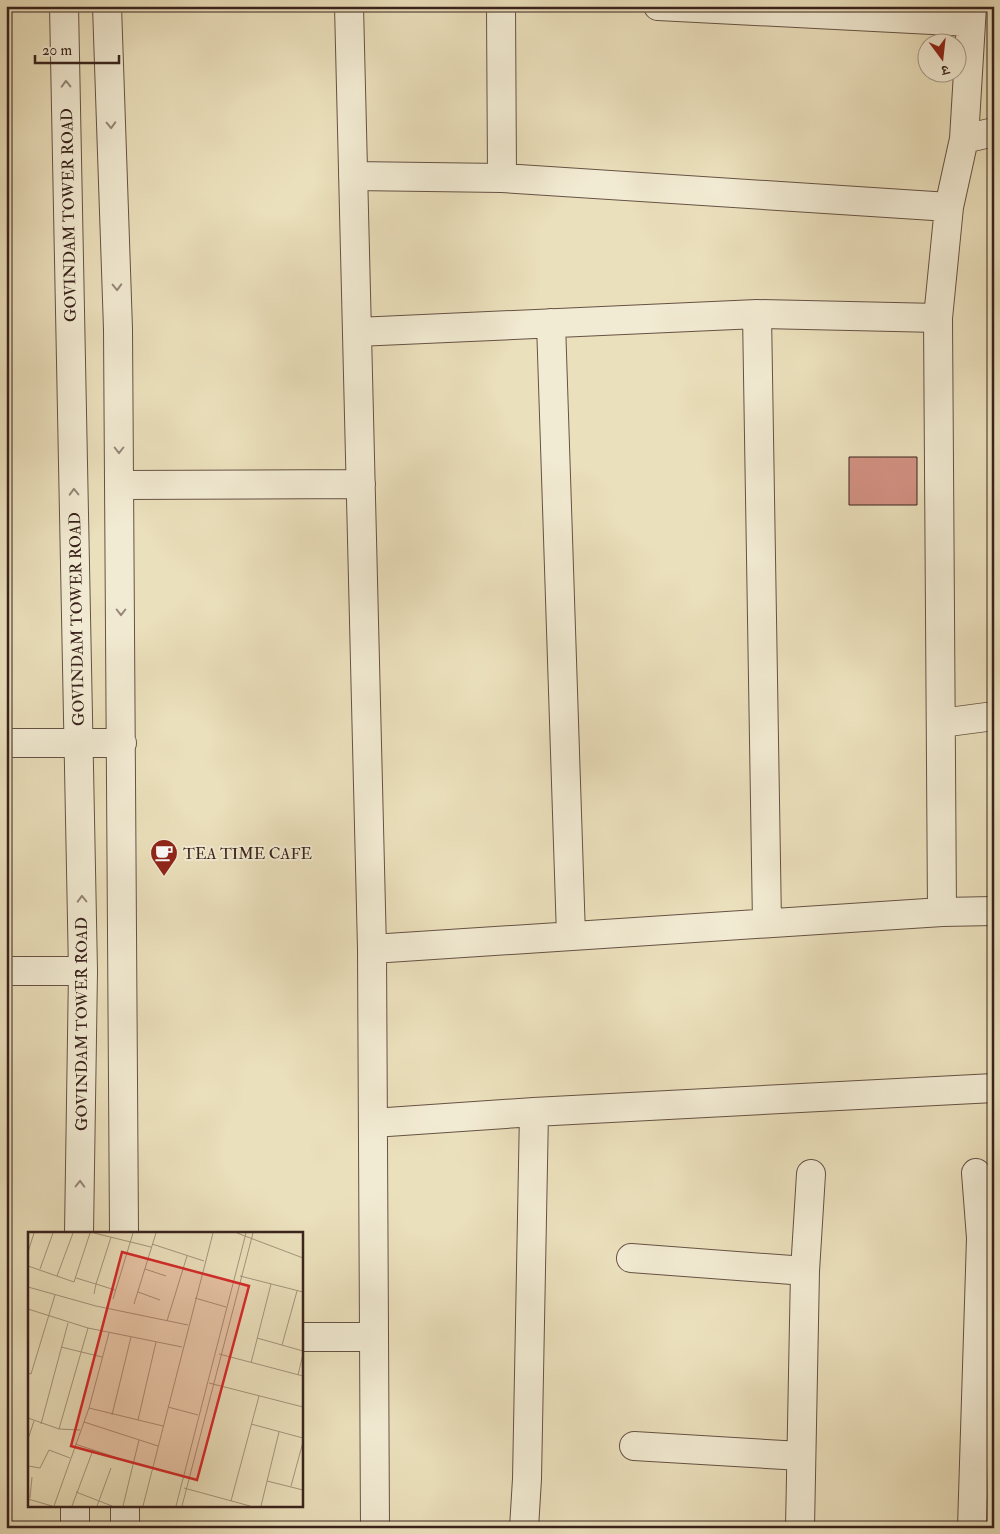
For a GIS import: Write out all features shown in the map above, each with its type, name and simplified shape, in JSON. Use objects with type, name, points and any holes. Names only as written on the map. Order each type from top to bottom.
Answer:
[{"type":"street","name":"GOVINDAM TOWER ROAD","points":[[64,6],[83,971],[79,1232]]},
{"type":"street","points":[[107,6],[118,329],[124,1232]]},
{"type":"street","points":[[349,6],[372,949],[375,1528]]},
{"type":"street","points":[[501,6],[502,178]]},
{"type":"street","points":[[658,6],[971,14],[964,139],[949,207],[938,318],[942,912]]},
{"type":"street","points":[[964,139],[994,132]]},
{"type":"street","points":[[353,176],[502,178],[949,207]]},
{"type":"street","points":[[357,332],[757,314],[938,318]]},
{"type":"street","points":[[757,314],[767,923]]},
{"type":"street","points":[[551,323],[571,936]]},
{"type":"street","points":[[120,485],[361,484]]},
{"type":"street","points":[[941,723],[994,716]]},
{"type":"street","points":[[6,743],[122,743]]},
{"type":"street","points":[[372,949],[942,912],[994,911]]},
{"type":"street","points":[[6,971],[83,971]]},
{"type":"street","points":[[373,1123],[534,1112],[994,1088]]},
{"type":"street","points":[[524,1528],[527,1480],[534,1112]]},
{"type":"street","points":[[972,1528],[987,1238],[976,1173]]},
{"type":"street","points":[[800,1528],[805,1271],[811,1174]]},
{"type":"street","points":[[631,1258],[805,1271]]},
{"type":"street","points":[[302,1337],[374,1338]]},
{"type":"street","points":[[634,1446],[800,1456]]},
{"type":"street","points":[[75,1506],[75,1528]]},
{"type":"street","points":[[125,1506],[125,1528]]},
{"type":"building","points":[[849,457],[917,457],[917,505],[849,505]]},
{"type":"place","name":"TEA TIME CAFE","points":[[164,877]]}]
